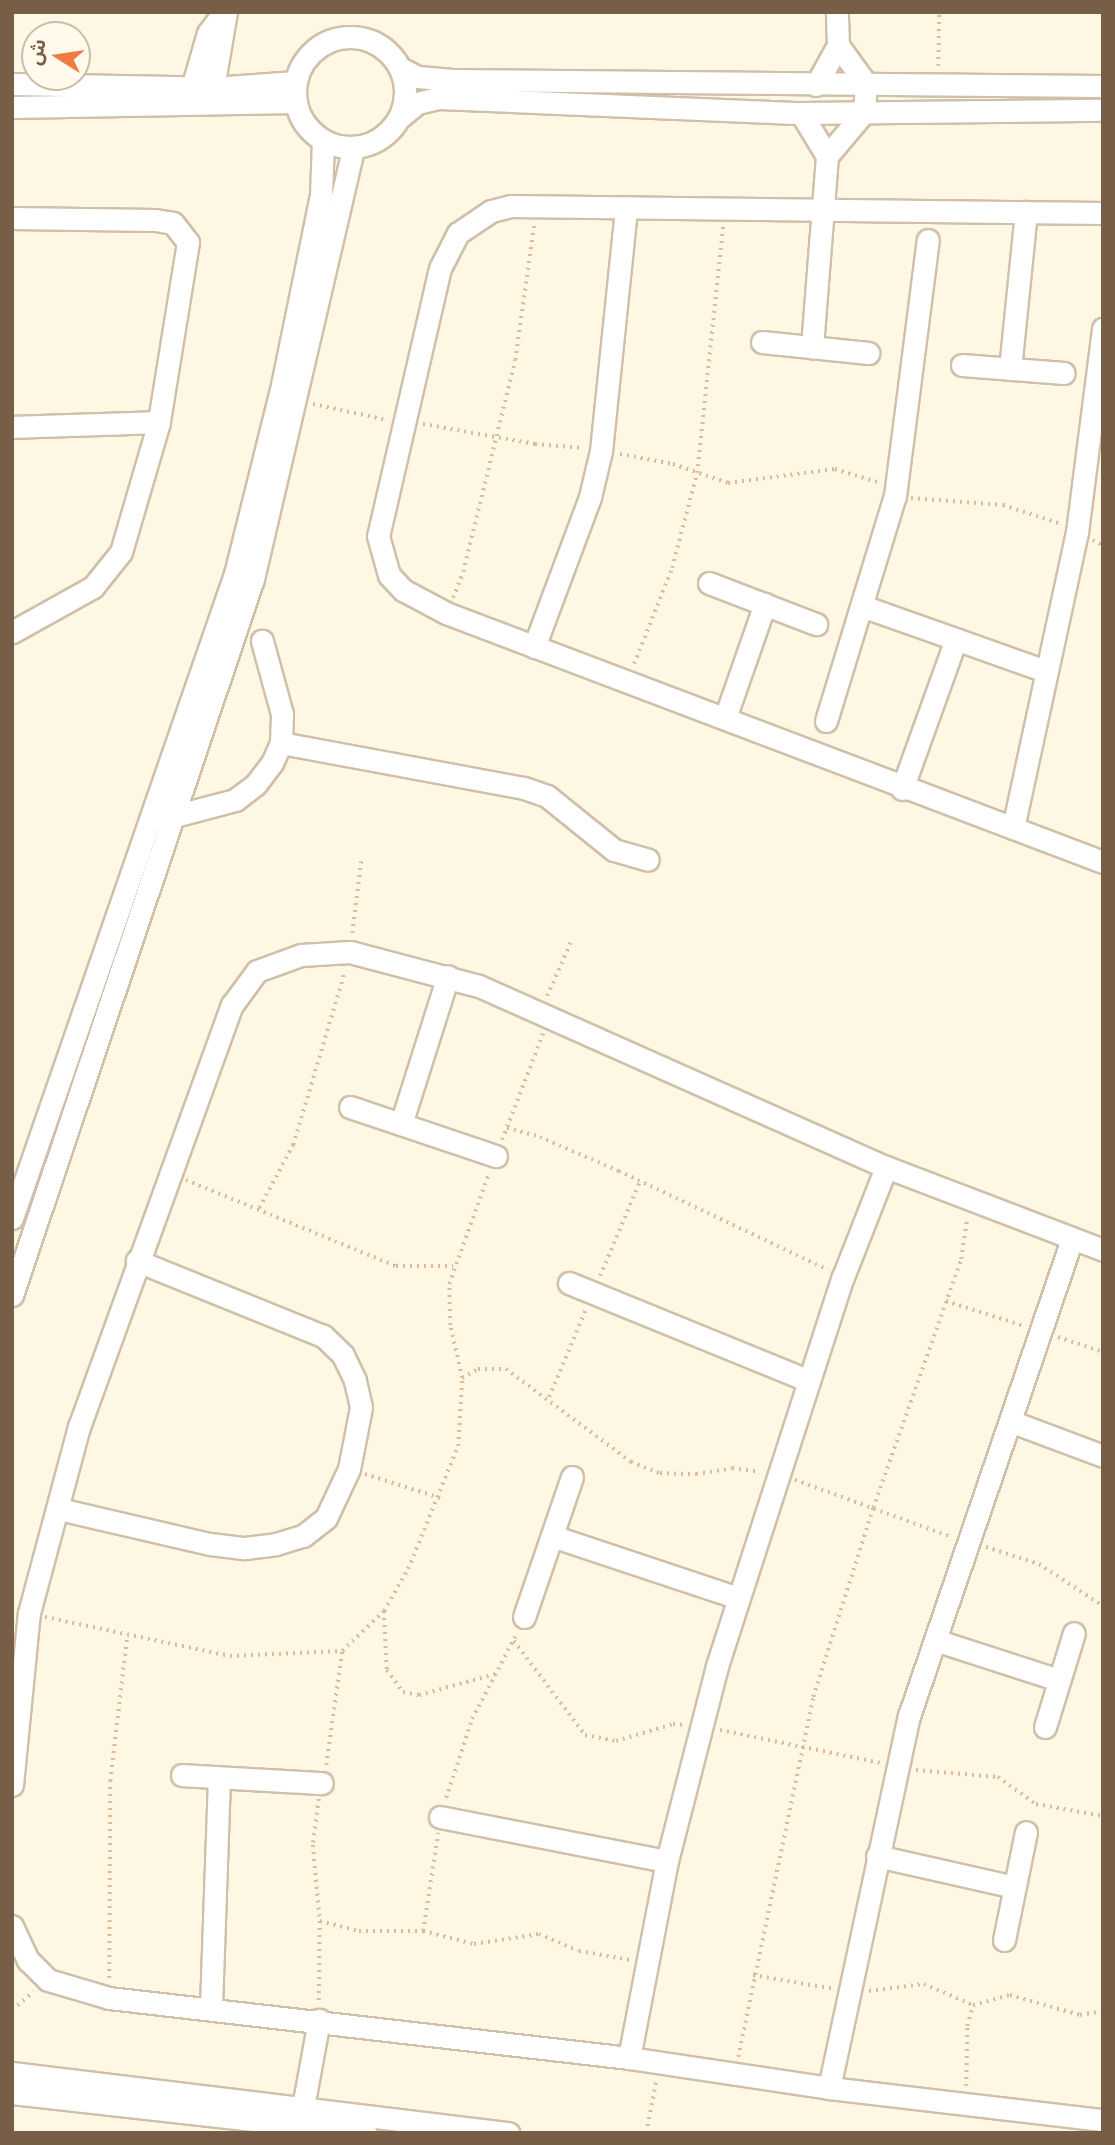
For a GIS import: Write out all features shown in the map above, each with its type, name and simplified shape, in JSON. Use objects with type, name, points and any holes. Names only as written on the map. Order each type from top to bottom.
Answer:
[{"type":"street","points":[[202,88],[225,12]]},
{"type":"street","points":[[816,85],[838,45],[837,12]]},
{"type":"street","points":[[1103,86],[450,80],[418,77],[400,68],[377,43],[343,37],[312,52],[296,92],[305,124],[323,141],[353,148],[385,135],[400,117],[417,103],[439,98],[801,113],[1103,110]]},
{"type":"street","points":[[827,156],[864,112],[866,84],[838,45]]},
{"type":"street","points":[[400,68],[406,93],[400,117]]},
{"type":"street","points":[[12,84],[296,92]]},
{"type":"street","points":[[1079,86],[1079,110]]},
{"type":"street","points":[[12,107],[296,92]]},
{"type":"street","points":[[801,113],[827,156],[812,347]]},
{"type":"street","points":[[12,1218],[146,822],[215,637],[253,509],[321,195],[323,141]]},
{"type":"street","points":[[12,1295],[168,819],[233,646],[297,400],[353,148]]},
{"type":"street","points":[[1103,213],[536,206],[491,211],[458,233],[447,250],[403,421],[378,536],[381,556],[403,590],[446,612],[534,648],[628,680],[901,789],[1103,862]]},
{"type":"street","points":[[534,648],[590,497],[601,451],[626,207]]},
{"type":"street","points":[[1010,369],[1026,212]]},
{"type":"street","points":[[12,218],[155,220],[182,229],[188,242],[159,422],[130,531],[108,570],[74,600],[12,632]]},
{"type":"street","points":[[826,721],[895,496],[928,240]]},
{"type":"street","points":[[1013,828],[1077,532],[1103,329]]},
{"type":"street","points":[[762,342],[868,353]]},
{"type":"street","points":[[962,365],[1064,373]]},
{"type":"street","points":[[12,427],[159,422]]},
{"type":"street","points":[[709,583],[816,624]]},
{"type":"street","points":[[725,718],[765,604]]},
{"type":"street","points":[[862,606],[1046,671]]},
{"type":"street","points":[[901,789],[956,639]]},
{"type":"street","points":[[146,822],[168,819],[235,800],[256,784],[281,743],[282,714],[262,641]]},
{"type":"street","points":[[281,743],[524,788],[547,796],[614,850],[649,860]]},
{"type":"street","points":[[12,1784],[29,1613],[97,1368],[242,986],[257,971],[276,962],[350,952],[448,976],[545,1012],[886,1167],[1103,1251]]},
{"type":"street","points":[[401,1124],[448,976]]},
{"type":"street","points":[[350,1107],[496,1156]]},
{"type":"street","points":[[629,2057],[667,1861],[700,1726],[738,1598],[843,1277],[886,1167]]},
{"type":"street","points":[[829,2088],[895,1766],[935,1640],[1072,1239]]},
{"type":"street","points":[[59,1509],[210,1544],[245,1548],[276,1544],[303,1536],[326,1518],[349,1469],[361,1407],[349,1368],[323,1336],[137,1261]]},
{"type":"street","points":[[569,1283],[809,1381]]},
{"type":"street","points":[[1010,1421],[1103,1457]]},
{"type":"street","points":[[524,1618],[572,1477]]},
{"type":"street","points":[[551,1536],[738,1598]]},
{"type":"street","points":[[1045,1727],[1074,1633]]},
{"type":"street","points":[[935,1640],[1059,1680]]},
{"type":"street","points":[[181,1775],[322,1783]]},
{"type":"street","points":[[211,2007],[219,1778]]},
{"type":"street","points":[[440,1818],[667,1861]]},
{"type":"street","points":[[1004,1940],[1026,1832]]},
{"type":"street","points":[[877,1856],[1015,1887]]},
{"type":"street","points":[[12,1926],[28,1960],[48,1980],[109,1998],[211,2007],[629,2057],[735,2071],[829,2088],[1103,2120]]},
{"type":"street","points":[[302,2114],[319,2021]]},
{"type":"street","points":[[12,2073],[302,2114],[366,2133]]},
{"type":"street","points":[[12,2093],[302,2114],[508,2133]]},
{"type":"path","points":[[937,86],[939,12]]},
{"type":"path","points":[[446,612],[463,572],[519,338],[536,206]]},
{"type":"path","points":[[628,680],[672,568],[697,473],[724,209]]},
{"type":"path","points":[[297,400],[355,416],[661,461],[728,483],[835,469],[871,478],[895,496],[1003,505],[1040,514],[1103,545]]},
{"type":"path","points":[[259,1208],[301,1122],[350,952],[361,862]]},
{"type":"path","points":[[319,2021],[320,1921],[313,1845],[342,1651],[384,1611],[440,1498],[463,1412],[463,1378],[448,1304],[453,1266],[507,1128],[572,939]]},
{"type":"path","points":[[507,1128],[540,1137],[619,1171],[843,1277]]},
{"type":"path","points":[[171,1174],[396,1266],[453,1266]]},
{"type":"path","points":[[735,2071],[799,1747],[873,1508],[961,1259],[966,1199]]},
{"type":"path","points":[[349,1469],[440,1498]]},
{"type":"path","points":[[384,1611],[387,1670],[403,1692],[419,1695],[496,1674]]},
{"type":"path","points":[[29,1613],[230,1656],[342,1651]]},
{"type":"path","points":[[423,1931],[440,1818],[466,1732],[524,1618]]},
{"type":"path","points":[[109,1998],[106,1931],[111,1897],[110,1781],[127,1636]]},
{"type":"path","points":[[514,1641],[586,1735],[616,1741],[673,1724],[700,1726],[895,1766],[998,1777],[1036,1804],[1103,1816]]},
{"type":"path","points":[[320,1921],[359,1931],[423,1931],[474,1944],[539,1934],[587,1953],[647,1963]]},
{"type":"path","points":[[753,1975],[848,1992],[924,1984],[973,2006],[1010,1995],[1080,2015],[1103,2011]]},
{"type":"path","points":[[12,2010],[48,1980]]},
{"type":"path","points":[[964,2103],[967,2026],[973,2006]]},
{"type":"path","points":[[646,2133],[660,2062]]}]
